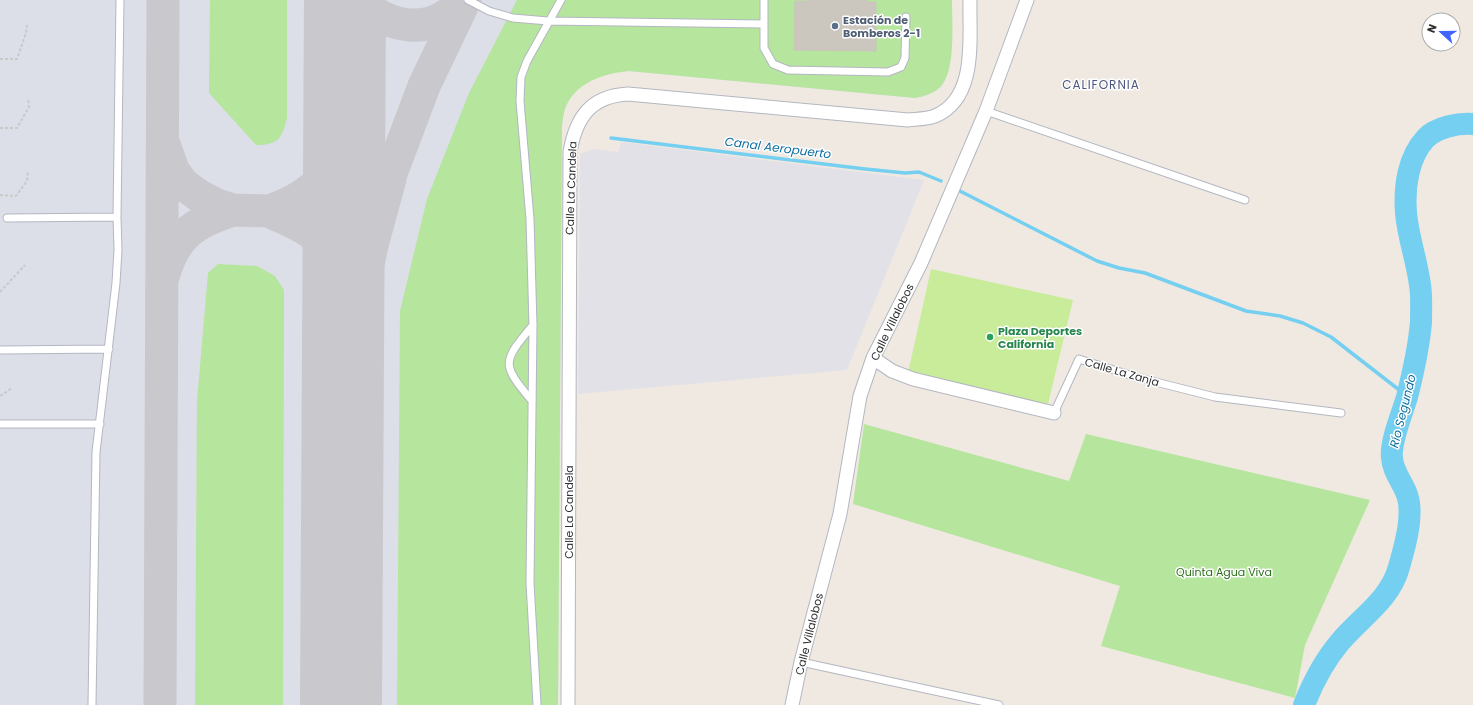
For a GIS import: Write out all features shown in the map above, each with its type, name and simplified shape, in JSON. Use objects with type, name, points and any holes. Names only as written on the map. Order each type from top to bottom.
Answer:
[{"type":"street","name":"Calle La Candela","points":[[568,705],[570,152],[573,135],[578,122],[586,111],[595,103],[615,95],[628,94],[908,120],[935,116],[946,110],[956,100],[963,89],[967,76],[969,64],[970,0]]},
{"type":"street","name":"Calle Villalobos","points":[[792,705],[801,662],[840,514],[860,396],[873,358],[921,263],[986,111],[1027,0]]},
{"type":"street","name":"Calle La Zanja","points":[[873,358],[892,371],[913,379],[1054,413]]},
{"type":"lane","points":[[92,705],[95,482],[116,283],[118,250],[117,217],[119,171],[120,0]]},
{"type":"lane","points":[[468,0],[489,11],[513,18],[548,21],[764,24]]},
{"type":"lane","points":[[537,705],[530,583],[533,324],[530,219],[520,102],[522,77],[527,61],[561,0]]},
{"type":"lane","points":[[764,0],[764,48],[773,64],[788,70],[888,72],[901,67],[905,58],[906,17]]},
{"type":"lane","points":[[986,111],[1245,200]]},
{"type":"lane","points":[[6,218],[117,217]]},
{"type":"lane","points":[[532,401],[515,380],[508,366],[511,354],[519,341],[533,324]]},
{"type":"lane","points":[[0,350],[108,349]]},
{"type":"lane","name":"Calle La Zanja","points":[[1054,413],[1079,359],[1136,377],[1215,397],[1341,413]]},
{"type":"lane","points":[[0,424],[100,424]]},
{"type":"lane","points":[[801,662],[999,705]]},
{"type":"path","points":[[0,59],[17,59],[26,33],[27,24]]},
{"type":"path","points":[[0,128],[17,128],[28,107],[28,98]]},
{"type":"path","points":[[0,195],[16,196],[27,181],[28,172]]},
{"type":"path","points":[[0,292],[25,265]]},
{"type":"path","points":[[0,396],[12,388]]},
{"type":"shaded area","points":[[0,0],[952,0],[951,58],[948,72],[941,87],[925,96],[915,98],[629,71],[614,72],[597,77],[579,88],[571,97],[564,110],[562,125],[558,705],[0,705]]},
{"type":"shaded area","points":[[621,142],[924,180],[847,370],[578,394],[580,154],[593,149],[618,152]]},
{"type":"green space","points":[[210,0],[287,0],[287,118],[281,135],[275,142],[264,145],[256,145],[209,93]]},
{"type":"green space","points":[[517,0],[952,0],[951,59],[949,70],[940,87],[931,93],[915,98],[629,71],[600,77],[591,81],[575,92],[565,109],[562,125],[558,705],[397,705],[400,311],[427,199],[469,93]]},
{"type":"green space","points":[[218,264],[257,266],[275,276],[284,290],[283,705],[195,705],[197,401],[208,273]]},
{"type":"green space","name":"Plaza Deportes California","points":[[931,269],[1073,300],[1048,404],[908,373]]},
{"type":"green space","name":"Quinta Agua Viva","points":[[864,424],[1069,481],[1086,434],[1370,500],[1305,645],[1295,698],[1101,646],[1120,586],[853,504]]},
{"type":"building","name":"Estación de Bomberos 2-1","points":[[867,0],[867,2],[876,2],[876,51],[794,50],[795,1]]},
{"type":"waterway","name":"Río Segundo","points":[[1304,705],[1324,664],[1348,633],[1382,599],[1395,579],[1399,567],[1408,529],[1410,509],[1406,492],[1394,467],[1392,451],[1407,397],[1417,350],[1421,322],[1421,289],[1406,213],[1408,173],[1415,154],[1426,138],[1431,134],[1448,126],[1473,124]]},
{"type":"waterway","name":"Canal Aeropuerto","points":[[611,138],[865,169],[905,173],[919,172],[941,181]]},
{"type":"waterway","points":[[958,190],[1097,261],[1119,268],[1145,273],[1246,311],[1280,316],[1303,323],[1331,337],[1407,396]]},
{"type":"taxiway","points":[[160,705],[163,0]]},
{"type":"taxiway","points":[[361,0],[371,10],[382,17],[390,21],[407,25],[432,22],[453,11],[465,0]]},
{"type":"taxiway","points":[[165,147],[173,170],[183,184],[198,195],[217,205],[233,210],[268,211],[344,212],[356,208],[370,201],[383,188],[392,171],[424,86],[465,0]]},
{"type":"taxiway","points":[[272,210],[304,195],[313,188],[328,171],[334,161],[341,139],[346,107]]},
{"type":"taxiway","points":[[343,413],[362,293],[372,245],[390,179]]},
{"type":"taxiway","points":[[164,274],[174,249],[188,232],[197,225],[233,210]]},
{"type":"taxiway","points":[[275,214],[301,226],[323,243],[336,261],[343,285]]},
{"type":"runway","points":[[341,705],[345,0]]},
{"type":"place","name":"Estación de Bomberos 2-1","points":[[835,26]]},
{"type":"place","name":"Plaza Deportes California","points":[[990,337]]},
{"type":"district","name":"CALIFORNIA","points":[[1101,85]]}]
